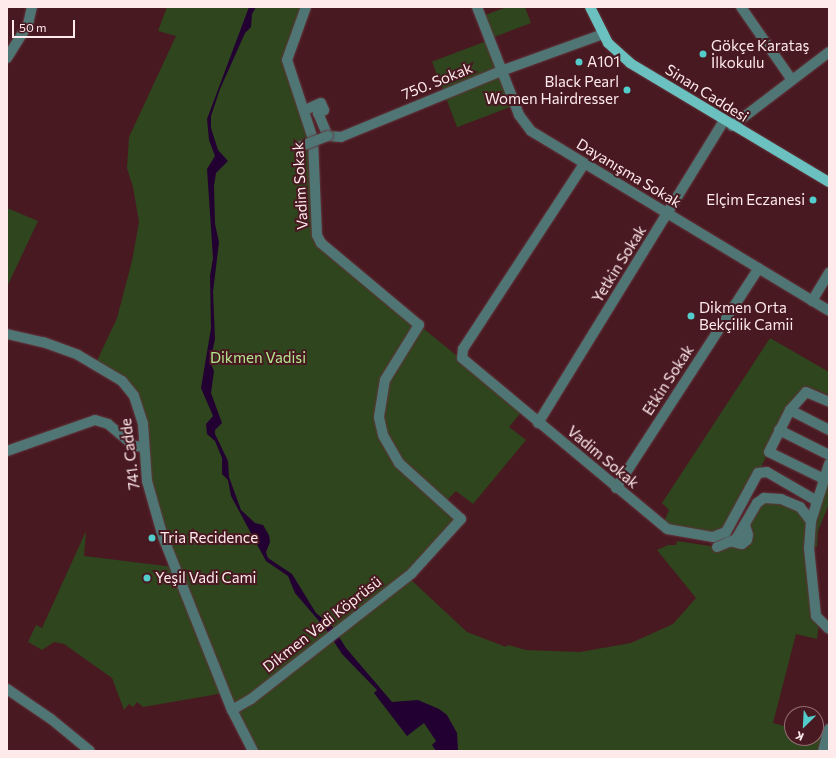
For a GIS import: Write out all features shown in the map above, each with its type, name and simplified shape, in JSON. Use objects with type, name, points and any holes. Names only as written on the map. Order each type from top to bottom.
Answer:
[{"type":"main road","name":"Sinan Caddesi","points":[[590,7],[603,34],[617,53],[630,63],[829,182]]},
{"type":"street","points":[[7,58],[28,24],[32,7]]},
{"type":"street","name":"Vadim Sokak","points":[[306,7],[287,60],[305,110],[313,139],[315,225],[321,244],[419,325]]},
{"type":"street","name":"Dayanışma Sokak","points":[[477,7],[501,71],[524,124],[584,164],[829,311]]},
{"type":"street","points":[[741,7],[792,80]]},
{"type":"street","name":"750. Sokak","points":[[299,147],[328,136],[341,137],[501,71],[603,34]]},
{"type":"street","points":[[728,123],[792,80],[829,52]]},
{"type":"street","points":[[305,110],[321,103],[324,110],[318,113],[328,136]]},
{"type":"street","name":"Yetkin Sokak","points":[[538,423],[668,214],[728,123]]},
{"type":"street","name":"Vadim Sokak","points":[[584,164],[463,349],[462,358],[616,488],[668,529],[713,537],[726,532],[732,525],[758,473],[767,472],[817,501]]},
{"type":"street","name":"Etkin Sokak","points":[[616,488],[758,268]]},
{"type":"street","points":[[812,301],[829,273]]},
{"type":"street","name":"Dikmen Vadi Köprüsü","points":[[232,710],[251,699],[412,573],[461,519],[399,463],[383,435],[380,417],[385,380],[419,325]]},
{"type":"street","name":"741. Cadde","points":[[7,334],[60,347],[122,381],[134,396],[140,410],[148,486],[163,537],[232,710],[253,751]]},
{"type":"street","points":[[824,479],[769,452],[790,410],[806,392],[829,402]]},
{"type":"street","points":[[790,410],[829,430]]},
{"type":"street","points":[[7,450],[94,420],[108,424],[137,448],[144,447]]},
{"type":"street","points":[[779,430],[829,455]]},
{"type":"street","points":[[829,464],[811,521],[809,548],[814,610],[819,622],[829,629]]},
{"type":"street","points":[[717,547],[732,542],[742,544],[747,540],[748,535],[745,525],[756,503],[771,497],[800,507],[811,521]]},
{"type":"street","points":[[7,690],[50,719],[90,751]]},
{"type":"street","points":[[823,751],[829,729]]},
{"type":"green space","name":"Dikmen Vadisi","points":[[167,7],[306,7],[288,51],[309,122],[317,235],[413,320],[523,410],[509,427],[526,440],[473,504],[456,491],[444,503],[461,519],[408,577],[467,632],[506,647],[508,645],[526,650],[580,652],[631,643],[673,624],[696,598],[657,550],[668,545],[676,545],[677,541],[717,547],[728,544],[757,503],[781,499],[810,521],[829,464],[829,504],[818,531],[817,547],[809,548],[819,622],[817,639],[796,634],[773,723],[784,726],[784,746],[824,746],[824,735],[827,736],[823,751],[253,751],[224,693],[143,707],[137,702],[133,707],[129,704],[124,710],[112,678],[64,644],[54,642],[42,650],[28,642],[36,625],[42,628],[86,531],[84,556],[174,567],[163,537],[134,395],[95,365],[117,318],[132,261],[139,222],[133,187],[127,168],[129,137],[176,36],[158,31]]},
{"type":"green space","points":[[507,7],[525,7],[531,23],[489,39],[480,17]]},
{"type":"green space","points":[[489,40],[514,105],[457,127],[432,62]]},
{"type":"green space","points":[[7,208],[38,221],[7,287]]},
{"type":"green space","points":[[770,338],[829,372],[829,395],[806,386],[797,395],[732,525],[720,535],[662,526],[669,510],[662,503]]},
{"type":"shaded area","points":[[249,7],[256,7],[252,14],[251,27],[245,33],[220,89],[211,116],[211,128],[218,150],[228,161],[216,173],[214,186],[215,224],[219,242],[213,292],[215,339],[210,362],[214,371],[211,393],[222,423],[215,430],[215,434],[228,461],[229,477],[241,510],[255,523],[263,525],[269,535],[270,542],[266,552],[268,558],[292,574],[316,613],[332,626],[346,648],[392,702],[418,700],[439,709],[447,715],[457,733],[458,751],[436,751],[432,745],[436,741],[424,723],[407,736],[374,693],[377,690],[342,654],[325,628],[295,593],[288,576],[266,561],[231,496],[228,480],[222,474],[222,458],[215,441],[207,434],[206,424],[213,416],[201,388],[211,328],[210,276],[213,258],[207,169],[215,156],[209,140],[207,119]]},
{"type":"place","name":"Gökçe Karataş İlkokulu","points":[[703,54]]},
{"type":"place","name":"A101","points":[[579,62]]},
{"type":"place","name":"Black Pearl Women Hairdresser","points":[[627,90]]},
{"type":"place","name":"Elçim Eczanesi","points":[[813,200]]},
{"type":"place","name":"Dikmen Orta Bekçilik Camii","points":[[691,316]]},
{"type":"place","name":"Tria Recidence","points":[[152,538]]},
{"type":"place","name":"Yeşil Vadi Cami","points":[[147,578]]}]
